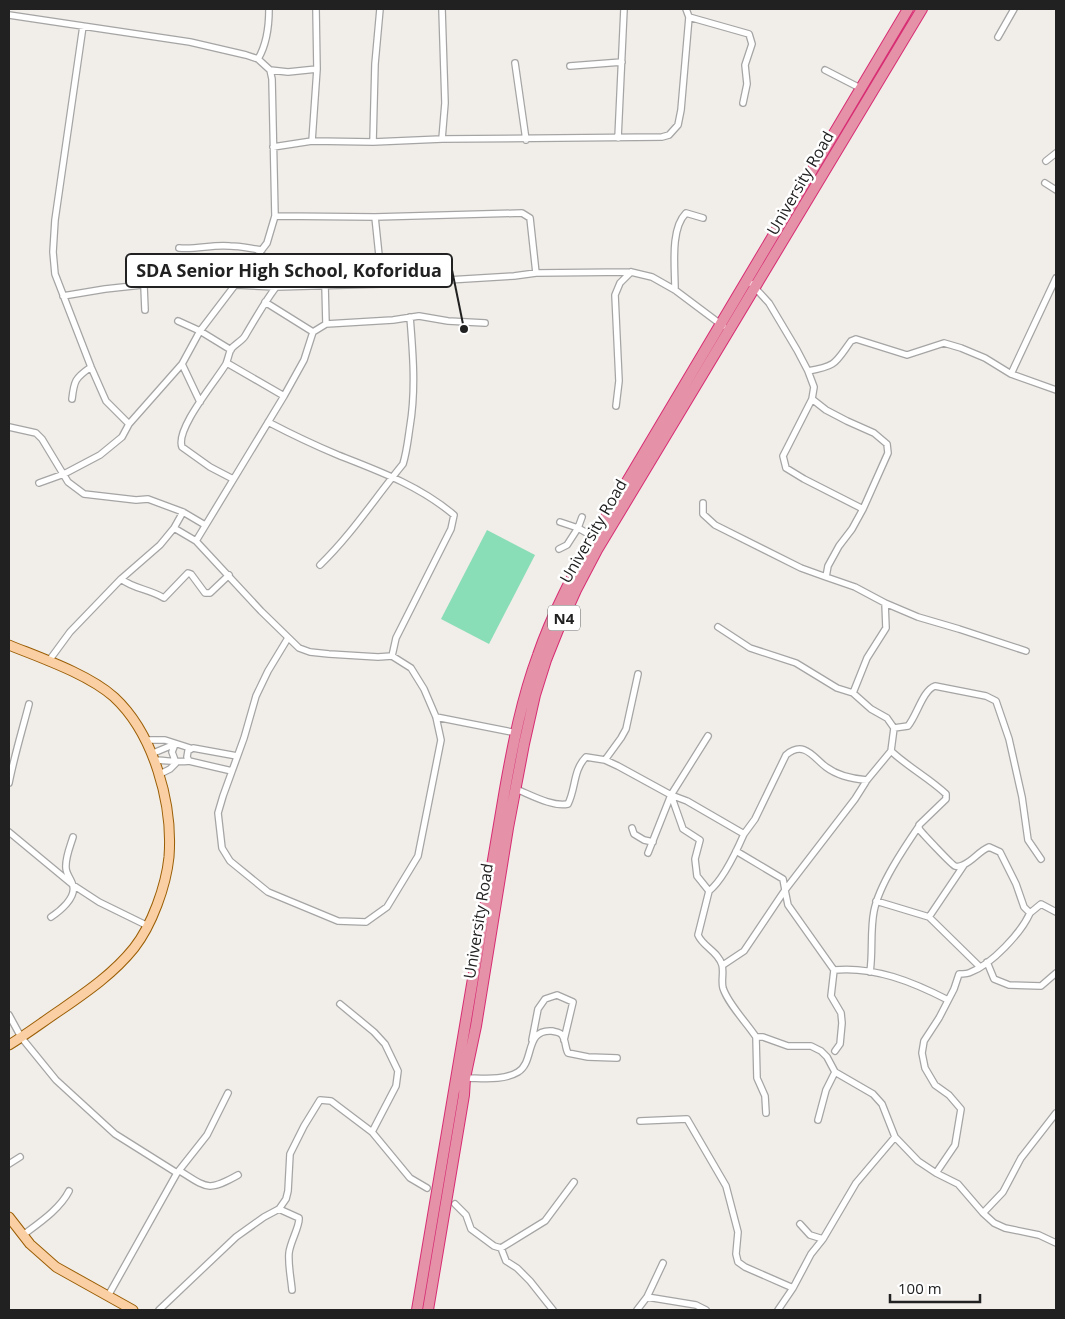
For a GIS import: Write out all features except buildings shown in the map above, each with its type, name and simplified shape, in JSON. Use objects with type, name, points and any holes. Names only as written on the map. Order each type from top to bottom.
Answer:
[{"type":"highway","name":"University Road","points":[[418,1310],[504,827],[516,789],[527,730],[546,660],[576,590],[725,327],[747,279],[908,9]]},
{"type":"highway","name":"University Road","points":[[428,1310],[464,1095],[465,1078],[476,1026],[517,733],[526,691],[538,654],[568,585],[594,537],[725,327],[756,288],[922,9]]},
{"type":"main road","points":[[9,645],[89,680],[104,689],[124,709],[146,740],[158,774],[165,798],[169,857],[164,884],[148,926],[134,948],[112,972],[9,1045]]},
{"type":"main road","points":[[9,1217],[39,1253],[56,1267],[133,1310]]},
{"type":"street","points":[[258,59],[264,49],[269,26],[269,9]]},
{"type":"street","points":[[312,142],[317,69],[316,9]]},
{"type":"street","points":[[373,142],[375,64],[380,9]]},
{"type":"street","points":[[442,9],[445,103],[442,139]]},
{"type":"street","points":[[618,138],[624,9]]},
{"type":"street","points":[[273,147],[312,142],[442,139],[526,140],[662,137],[669,135],[678,126],[681,110],[688,17],[686,9]]},
{"type":"street","points":[[998,37],[1014,9]]},
{"type":"street","points":[[9,15],[190,42],[258,59],[270,70],[272,79],[275,216],[270,236],[262,250],[200,330],[182,364],[128,424],[122,437],[112,447],[64,474],[39,483]]},
{"type":"street","points":[[688,17],[749,34],[752,44],[745,65],[747,84],[743,103]]},
{"type":"street","points":[[84,26],[55,220],[53,252],[55,274],[90,367],[106,401],[128,424]]},
{"type":"street","points":[[570,66],[622,62]]},
{"type":"street","points":[[515,64],[526,140]]},
{"type":"street","points":[[270,70],[288,72],[317,69]]},
{"type":"street","points":[[825,70],[862,89]]},
{"type":"street","points":[[1046,160],[1056,153]]},
{"type":"street","points":[[1045,183],[1056,190]]},
{"type":"street","points":[[675,290],[676,237],[680,218],[686,213],[703,218]]},
{"type":"street","points":[[275,216],[375,217],[526,214],[530,218],[536,273]]},
{"type":"street","points":[[375,217],[382,284]]},
{"type":"street","points":[[179,248],[231,246],[262,250]]},
{"type":"street","points":[[236,285],[276,287],[382,284],[536,273],[631,272],[652,277],[675,290],[725,327]]},
{"type":"street","points":[[616,406],[619,381],[615,295],[620,283],[631,272]]},
{"type":"street","points":[[1011,374],[1056,278]]},
{"type":"street","points":[[747,279],[769,303],[808,371],[814,387],[812,400],[783,456],[786,468],[863,509]]},
{"type":"street","points":[[63,296],[142,285],[144,286],[145,310]]},
{"type":"street","points":[[325,285],[326,324]]},
{"type":"street","points":[[233,480],[182,448],[180,442],[200,402],[227,362],[231,350],[244,338],[276,287]]},
{"type":"street","points":[[265,302],[313,332]]},
{"type":"street","points":[[196,541],[284,396],[304,360],[313,332],[326,324],[393,320],[419,316],[485,323]]},
{"type":"street","points":[[320,565],[361,520],[403,464],[407,453],[412,416],[414,366],[410,317]]},
{"type":"street","points":[[178,321],[200,330],[231,350]]},
{"type":"street","points":[[808,371],[823,368],[836,362],[851,341],[856,339],[907,356],[944,343],[985,358],[1011,374],[1056,390]]},
{"type":"street","points":[[227,362],[284,396]]},
{"type":"street","points":[[182,364],[200,402]]},
{"type":"street","points":[[72,400],[73,385],[76,379],[90,367]]},
{"type":"street","points":[[812,400],[840,418],[874,433],[887,444],[888,453],[863,509],[852,529],[838,546],[828,566],[826,577]]},
{"type":"street","points":[[268,422],[309,442],[393,477],[426,494],[454,515],[452,529],[396,638],[392,656]]},
{"type":"street","points":[[9,427],[36,433],[42,439],[68,482],[84,494],[136,500],[148,499],[183,512],[205,525]]},
{"type":"street","points":[[703,502],[703,514],[715,525],[801,568],[855,587],[885,604],[924,620],[959,629],[1026,651]]},
{"type":"street","points":[[48,662],[70,632],[121,579],[160,546],[174,528],[183,512]]},
{"type":"street","points":[[559,549],[567,545],[578,528],[582,517]]},
{"type":"street","points":[[560,522],[578,528],[594,537]]},
{"type":"street","points":[[174,528],[196,541],[261,611],[299,648],[310,652],[378,657],[392,656],[411,668],[424,689],[436,717],[441,740],[418,856],[387,907],[366,922],[338,921],[268,892],[230,861],[222,848],[218,813],[256,696],[268,671],[288,638]]},
{"type":"street","points":[[121,579],[130,586],[138,587],[164,598],[188,573],[191,574],[205,593],[210,593],[229,575]]},
{"type":"street","points":[[853,693],[867,658],[886,628],[885,604]]},
{"type":"street","points":[[718,627],[750,648],[796,663],[837,688],[853,693],[887,718],[894,728],[891,751],[785,890],[744,951],[723,966]]},
{"type":"street","points":[[605,760],[622,738],[626,729],[638,674]]},
{"type":"street","points":[[894,728],[908,726],[927,691],[935,686],[986,696],[996,701],[1008,739],[1022,797],[1028,840],[1041,859]]},
{"type":"street","points":[[9,783],[29,704]]},
{"type":"street","points":[[436,717],[517,733]]},
{"type":"street","points":[[648,853],[670,796],[708,736]]},
{"type":"street","points":[[146,740],[165,740],[190,748],[237,756]]},
{"type":"street","points":[[152,757],[175,744]]},
{"type":"street","points":[[175,744],[172,752],[176,763]]},
{"type":"street","points":[[190,748],[187,757],[190,761]]},
{"type":"street","points":[[766,1113],[765,1096],[758,1078],[756,1037],[727,997],[723,988],[723,966],[713,950],[701,942],[698,935],[709,891],[715,886],[736,851],[786,755],[792,750],[808,751],[826,767],[852,779],[867,780]]},
{"type":"street","points":[[870,972],[876,900],[895,863],[919,825],[946,799],[946,794],[929,779],[900,760],[891,751]]},
{"type":"street","points":[[152,757],[176,763],[190,761],[232,771]]},
{"type":"street","points":[[516,789],[552,803],[568,804],[580,763],[586,757],[605,760],[670,796],[687,801],[744,834]]},
{"type":"street","points":[[158,774],[170,769],[176,763]]},
{"type":"street","points":[[670,796],[683,829],[700,840],[695,859],[697,876],[709,891]]},
{"type":"street","points":[[919,825],[923,835],[932,842],[949,862],[956,866],[964,865]]},
{"type":"street","points":[[632,828],[634,834],[644,840],[653,842]]},
{"type":"street","points":[[9,832],[73,885],[99,902],[148,926]]},
{"type":"street","points":[[51,917],[71,898],[74,892],[66,869],[67,854],[73,837]]},
{"type":"street","points":[[929,917],[964,865],[982,850],[989,847],[1000,852],[1024,907],[1030,913]]},
{"type":"street","points":[[736,851],[783,878],[788,905],[834,970],[831,996],[842,1014],[840,1044],[835,1051]]},
{"type":"street","points":[[876,900],[929,917],[980,967]]},
{"type":"street","points":[[936,1173],[955,1145],[961,1109],[949,1095],[935,1085],[925,1068],[922,1052],[924,1041],[948,1000],[959,974],[970,973],[1003,949],[1024,925],[1030,913],[1041,904],[1056,912]]},
{"type":"street","points":[[987,962],[994,979],[1009,986],[1041,986],[1056,973]]},
{"type":"street","points":[[834,970],[854,970],[890,976],[907,981],[948,1000]]},
{"type":"street","points":[[465,1078],[504,1078],[525,1067],[538,1009],[545,1000],[557,994],[573,1002],[564,1040],[568,1053],[588,1057],[617,1058]]},
{"type":"street","points":[[340,1004],[374,1032],[385,1044],[398,1071],[396,1086],[372,1132]]},
{"type":"street","points":[[9,1015],[21,1038],[56,1080],[115,1134],[178,1172],[207,1186],[220,1186],[238,1176]]},
{"type":"street","points":[[531,1044],[537,1035],[542,1032],[558,1032],[564,1040]]},
{"type":"street","points":[[756,1037],[762,1037],[788,1046],[803,1045],[816,1049],[827,1057],[835,1072],[874,1094],[882,1104],[895,1137],[918,1161],[958,1184],[983,1214],[994,1223],[1005,1228],[1040,1235],[1056,1243]]},
{"type":"street","points":[[818,1120],[826,1090],[835,1072]]},
{"type":"street","points":[[108,1296],[178,1172],[207,1135],[228,1093]]},
{"type":"street","points":[[159,1310],[236,1237],[279,1208],[286,1199],[290,1154],[320,1100],[331,1101],[372,1132],[410,1178],[427,1188]]},
{"type":"street","points":[[983,1214],[1003,1192],[1021,1158],[1056,1113]]},
{"type":"street","points":[[640,1121],[687,1119],[726,1186],[738,1232],[736,1254],[738,1262],[793,1288]]},
{"type":"street","points":[[778,1310],[856,1183],[895,1137]]},
{"type":"street","points":[[9,1164],[20,1157]]},
{"type":"street","points":[[455,1204],[466,1215],[472,1229],[494,1246],[501,1248],[545,1221],[574,1182]]},
{"type":"street","points":[[23,1235],[41,1222],[69,1191]]},
{"type":"street","points":[[279,1208],[299,1218],[300,1222],[293,1236],[289,1253],[292,1290]]},
{"type":"street","points":[[800,1224],[810,1235],[823,1239]]},
{"type":"street","points":[[501,1248],[506,1261],[530,1281],[553,1310]]},
{"type":"street","points":[[637,1310],[647,1298],[663,1263]]},
{"type":"street","points":[[647,1298],[696,1305],[706,1310]]},
{"type":"green space","points":[[487,530],[535,555],[489,644],[441,619]]},
{"type":"place","name":"SDA Senior High School, Koforidua","points":[[464,329]]}]
